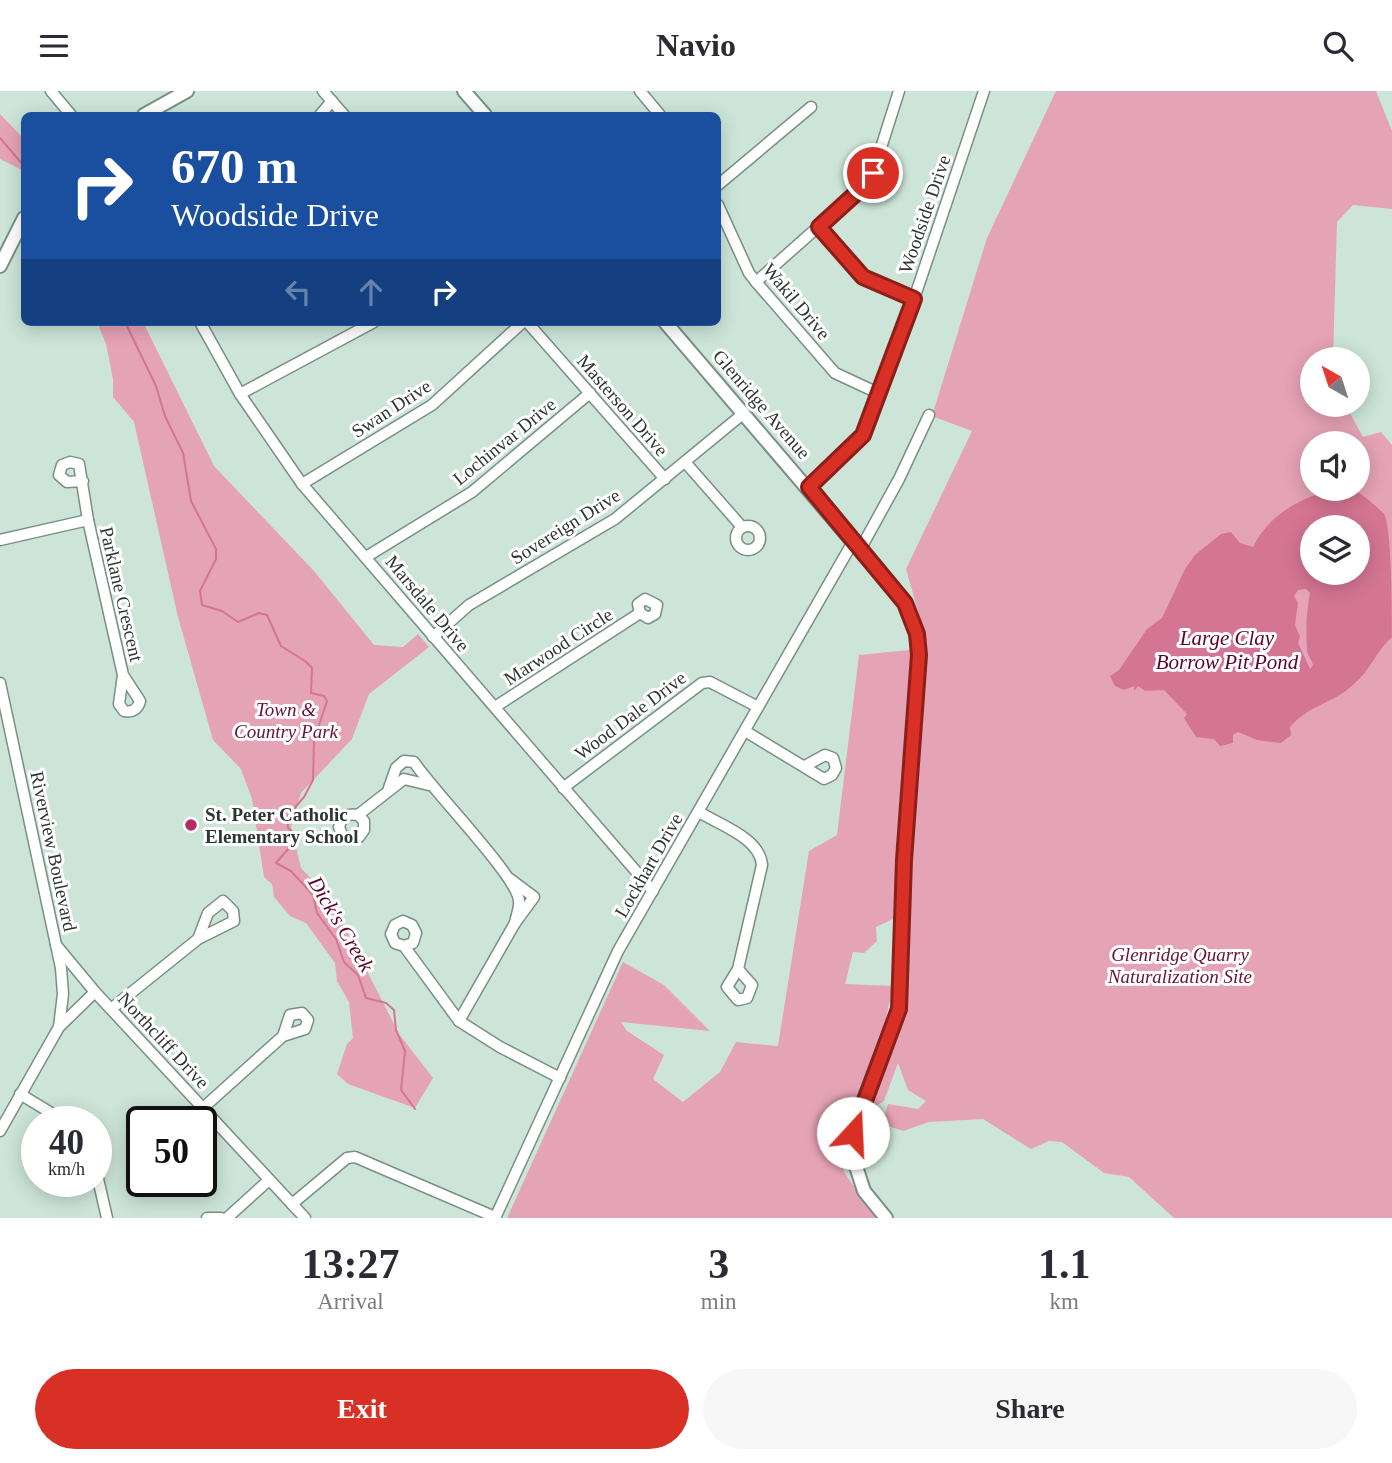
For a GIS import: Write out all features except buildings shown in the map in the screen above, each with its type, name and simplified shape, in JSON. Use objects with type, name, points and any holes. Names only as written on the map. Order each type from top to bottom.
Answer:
[{"type":"main road","points":[[149,112],[187,91]]},
{"type":"main road","points":[[464,91],[482,112]]},
{"type":"main road","points":[[0,266],[21,224]]},
{"type":"main road","name":"Glenridge Avenue","points":[[668,326],[858,544],[905,603],[917,634],[919,655],[904,860],[899,1009],[857,1118],[851,1151],[864,1191],[886,1218]]},
{"type":"street","points":[[51,91],[68,112]]},
{"type":"street","points":[[323,91],[341,112]]},
{"type":"street","points":[[640,91],[658,112]]},
{"type":"street","points":[[756,282],[864,186],[873,173],[899,91]]},
{"type":"street","name":"Woodside Drive","points":[[809,487],[857,445],[914,299],[984,91]]},
{"type":"street","points":[[323,112],[332,101]]},
{"type":"street","points":[[721,182],[811,107]]},
{"type":"street","name":"Wakil Drive","points":[[721,212],[749,273],[756,282],[835,373],[878,393]]},
{"type":"street","points":[[819,227],[863,277],[914,299]]},
{"type":"street","name":"Marsdale Drive","points":[[202,326],[240,394],[302,484],[653,891]]},
{"type":"street","points":[[240,394],[367,326]]},
{"type":"street","name":"Swan Drive","points":[[302,484],[432,405],[521,326]]},
{"type":"street","name":"Masterson Drive","points":[[529,326],[665,479]]},
{"type":"street","name":"Lochinvar Drive","points":[[366,557],[472,492],[590,393]]},
{"type":"street","name":"Sovereign Drive","points":[[433,637],[469,605],[615,519],[744,413]]},
{"type":"street","name":"Lockhart Drive","points":[[495,1218],[618,951],[758,706],[900,479],[929,415]]},
{"type":"street","points":[[685,463],[742,527]]},
{"type":"street","name":"Parklane Crescent","points":[[83,481],[88,520],[123,675]]},
{"type":"street","name":"Parklane Crescent","points":[[0,540],[88,520]]},
{"type":"street","name":"Marwood Circle","points":[[495,707],[640,613]]},
{"type":"street","name":"Wood Dale Drive","points":[[564,788],[702,683],[710,682],[758,706]]},
{"type":"street","name":"Riverview Boulevard","points":[[0,683],[63,985],[59,1027]]},
{"type":"street","points":[[745,731],[805,766]]},
{"type":"street","points":[[389,788],[396,768],[408,760],[414,762],[429,785],[510,879],[534,897],[515,923],[459,1021]]},
{"type":"street","points":[[358,815],[389,788],[404,779],[429,785]]},
{"type":"street","points":[[699,812],[752,843],[761,855],[762,865],[738,969]]},
{"type":"street","points":[[111,1009],[198,939]]},
{"type":"street","name":"Northcliff Drive","points":[[56,945],[95,992],[201,1106]]},
{"type":"street","points":[[404,946],[459,1021],[500,1047],[560,1078]]},
{"type":"street","name":"Riverview Boulevard","points":[[0,1131],[59,1027],[95,992]]},
{"type":"street","points":[[205,1106],[283,1036]]},
{"type":"street","points":[[20,1094],[40,1106]]},
{"type":"street","name":"Northcliff Drive","points":[[217,1123],[305,1218]]},
{"type":"street","points":[[292,1204],[347,1159],[355,1157],[495,1218]]},
{"type":"street","points":[[227,1218],[269,1180]]},
{"type":"street","points":[[102,1197],[107,1218]]},
{"type":"street","points":[[207,1218],[221,1218]]},
{"type":"green space","name":"Glenridge Quarry Naturalization Site","points":[[1056,91],[1376,91],[1392,131],[1392,209],[1353,205],[1337,222],[1333,347],[1300,347],[1300,417],[1352,417],[1360,431],[1300,431],[1300,501],[1370,501],[1370,435],[1381,432],[1392,445],[1392,1218],[1174,1218],[1129,1177],[1104,1173],[1062,1142],[1049,1141],[1031,1149],[983,1119],[929,1122],[903,1131],[882,1124],[888,1104],[918,1109],[926,1101],[908,1090],[898,1063],[884,1101],[876,1106],[874,1117],[868,1116],[864,1110],[902,1020],[910,952],[909,871],[925,636],[906,569],[972,431],[932,416],[987,238]]},
{"type":"green space","points":[[0,114],[21,136],[21,170],[0,159]]},
{"type":"green space","name":"Town & Country Park","points":[[99,326],[145,326],[214,466],[314,571],[374,645],[403,647],[418,634],[429,647],[369,694],[352,739],[301,793],[291,827],[301,868],[325,893],[337,912],[399,1034],[433,1078],[415,1108],[348,1084],[337,1074],[347,1044],[353,1038],[349,1002],[337,981],[335,963],[306,923],[290,916],[274,897],[272,884],[264,877],[252,799],[241,769],[213,740],[178,617],[134,422],[113,397],[113,379],[106,344]]},
{"type":"green space","points":[[910,650],[912,671],[893,919],[876,927],[877,941],[864,953],[853,952],[845,984],[893,986],[886,1018],[842,1142],[844,1172],[876,1218],[507,1218],[623,962],[664,985],[710,1031],[621,1022],[627,1031],[664,1055],[653,1079],[683,1102],[720,1072],[736,1042],[778,1046],[809,851],[837,835],[859,655]]},
{"type":"water","name":"Large Clay Borrow Pit Pond","points":[[1301,501],[1369,501],[1384,514],[1387,522],[1392,637],[1354,684],[1298,719],[1290,727],[1291,735],[1281,743],[1257,740],[1238,732],[1233,735],[1233,743],[1220,746],[1214,739],[1196,737],[1184,718],[1187,714],[1164,690],[1145,691],[1138,686],[1134,691],[1134,686],[1124,690],[1115,686],[1110,676],[1119,670],[1147,629],[1162,618],[1185,569],[1195,555],[1221,534],[1231,532],[1240,543],[1253,547],[1270,523]],"holes":[[[1306,589],[1310,593],[1306,629],[1307,652],[1313,665],[1310,669],[1298,643],[1300,636],[1295,625],[1298,603],[1294,596],[1298,590]]]},
{"type":"waterway","points":[[0,138],[21,162]]},
{"type":"waterway","name":"Dick's Creek","points":[[127,326],[156,386],[165,416],[183,453],[191,501],[216,549],[216,559],[200,591],[202,605],[222,611],[238,622],[259,613],[267,615],[281,646],[312,668],[311,693],[324,696],[327,701],[314,740],[313,780],[304,797],[287,817],[288,828],[296,835],[296,840],[276,863],[291,871],[313,895],[317,913],[336,939],[344,962],[358,975],[366,998],[386,1003],[394,1010],[396,1030],[405,1051],[401,1090],[415,1109]]},
{"type":"place","name":"St. Peter Catholic Elementary School","points":[[191,825]]},
{"type":"route","points":[[853,1133],[899,1009],[904,860],[919,655],[917,634],[905,603],[809,487],[857,445],[863,435],[914,299],[863,277],[819,227],[864,186],[873,173]]}]
